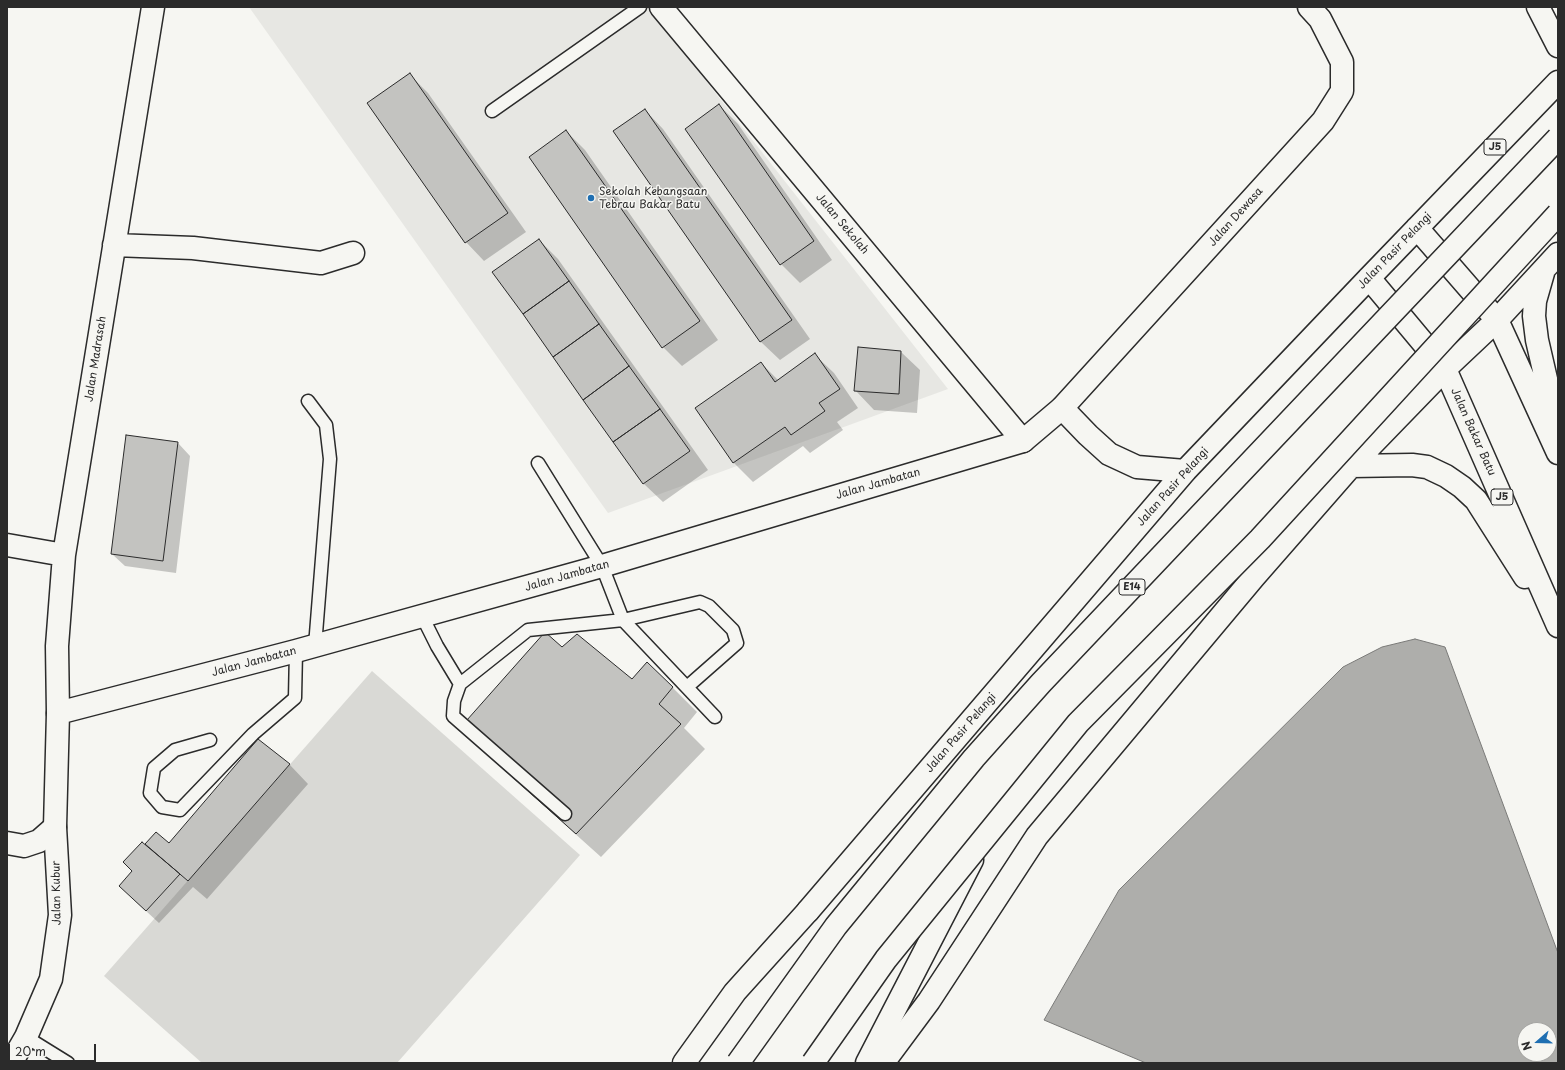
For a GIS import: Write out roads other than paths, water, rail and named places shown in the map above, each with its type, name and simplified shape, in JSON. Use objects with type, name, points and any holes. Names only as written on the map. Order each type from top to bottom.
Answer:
[{"type":"main road","name":"Jalan Madrasah","points":[[58,713],[56,646],[64,555],[153,7]]},
{"type":"main road","name":"Jalan Sekolah","points":[[661,7],[1023,442]]},
{"type":"main road","name":"Jalan Dewasa","points":[[1062,408],[1323,121],[1342,91],[1342,62],[1320,19],[1309,7]]},
{"type":"main road","points":[[1538,7],[1558,46]]},
{"type":"main road","name":"Jalan Pasir Pelangi","points":[[684,1063],[735,992],[808,911],[1185,471],[1558,82]]},
{"type":"main road","name":"E14","points":[[738,1063],[836,926],[974,758],[1041,683],[1558,138]]},
{"type":"main road","points":[[813,1063],[886,959],[1078,723],[1260,539],[1558,214]]},
{"type":"main road","points":[[1417,228],[1497,320],[1558,453]]},
{"type":"main road","points":[[114,245],[193,248],[321,263],[353,253]]},
{"type":"main road","points":[[883,1063],[929,1001],[1037,836],[1249,583],[1351,466],[1445,369],[1497,320],[1552,261]]},
{"type":"main road","points":[[1552,261],[1535,301],[1534,316],[1537,340],[1558,431]]},
{"type":"main road","name":"Jalan Bakar Batu","points":[[1369,278],[1445,369],[1558,628]]},
{"type":"main road","points":[[1062,408],[1109,454],[1137,467],[1185,471]]},
{"type":"main road","name":"Jalan Jambatan","points":[[58,713],[305,648],[602,566],[1023,442],[1062,408]]},
{"type":"main road","points":[[1351,466],[1396,464],[1426,467],[1446,476],[1462,486],[1476,500],[1558,628]]},
{"type":"main road","points":[[7,545],[64,555]]},
{"type":"main road","name":"Jalan Kubur","points":[[11,1063],[26,1038],[51,979],[60,915],[55,828],[58,713]]},
{"type":"main road","points":[[7,843],[24,846],[39,841],[55,828]]},
{"type":"main road","points":[[867,1063],[982,841]]},
{"type":"lane","points":[[492,110],[640,7]]},
{"type":"lane","points":[[210,740],[175,750],[154,768],[150,793],[162,807],[180,810],[253,734],[296,698],[305,648],[330,459],[326,425],[308,401]]},
{"type":"lane","points":[[538,463],[602,566],[623,620],[715,717]]},
{"type":"lane","points":[[565,814],[453,716],[454,701],[460,684],[528,630],[623,620],[700,602],[709,606],[733,630],[737,643],[687,687]]},
{"type":"lane","points":[[422,616],[437,646],[460,684]]},
{"type":"lane","points":[[26,1038],[68,1063]]},
{"type":"place","name":"Sekolah Kebangsaan Tebrau Bakar Batu","points":[[591,198]]}]
